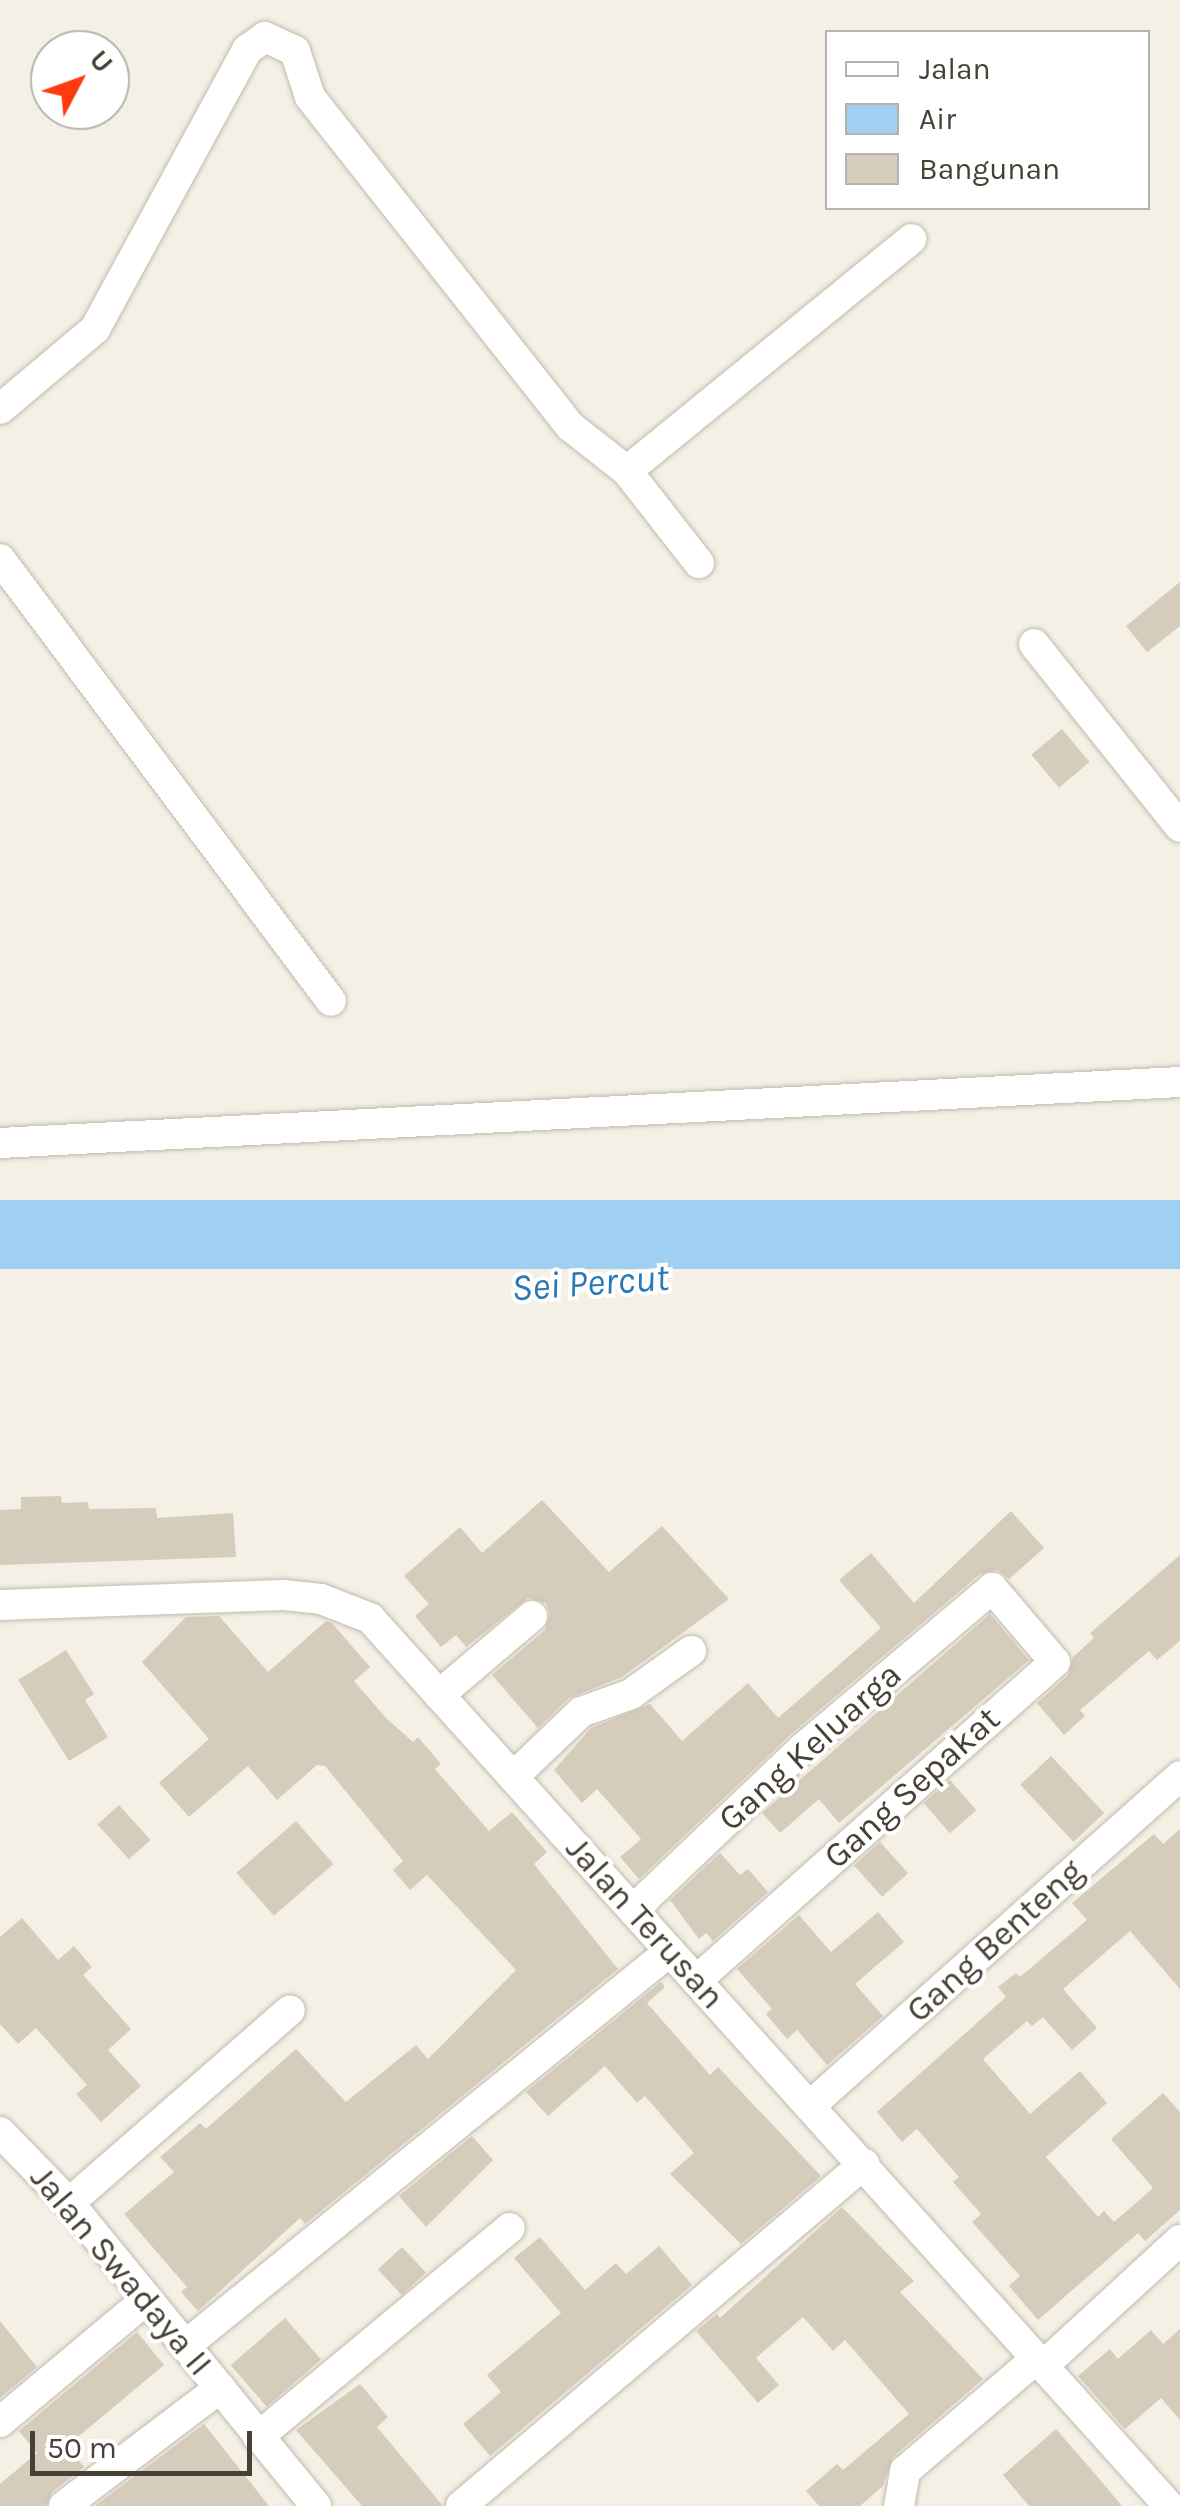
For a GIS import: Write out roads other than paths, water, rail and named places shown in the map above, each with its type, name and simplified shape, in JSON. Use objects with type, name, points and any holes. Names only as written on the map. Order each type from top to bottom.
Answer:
[{"type":"street","points":[[0,409],[96,329],[246,50],[265,37],[295,51],[310,97],[571,427],[627,471],[699,562]]},
{"type":"street","points":[[627,471],[912,239]]},
{"type":"street","points":[[0,560],[331,1000]]},
{"type":"street","points":[[1034,644],[1180,826]]},
{"type":"street","points":[[0,1144],[1180,1082]]},
{"type":"street","name":"Gang Keluarga","points":[[633,1910],[803,1748],[992,1588]]},
{"type":"street","name":"Gang Sepakat","points":[[696,1980],[1055,1662],[992,1588]]},
{"type":"street","name":"Jalan Terusan","points":[[0,1605],[321,1599],[370,1618],[1169,2506]]},
{"type":"street","points":[[439,1695],[532,1616]]},
{"type":"street","points":[[513,1778],[581,1712],[631,1694],[691,1651]]},
{"type":"street","name":"Gang Benteng","points":[[811,2105],[1180,1776]]},
{"type":"street","points":[[186,2345],[670,1951]]},
{"type":"street","points":[[68,2203],[290,2010]]},
{"type":"street","name":"Jalan Swadaya II","points":[[0,2132],[68,2203],[316,2506]]},
{"type":"street","points":[[461,2506],[864,2164]]},
{"type":"street","points":[[258,2437],[510,2228]]},
{"type":"street","points":[[899,2506],[905,2471],[1040,2362],[1180,2240]]},
{"type":"street","points":[[0,2422],[147,2299]]},
{"type":"street","points":[[64,2506],[220,2388]]},
{"type":"water","points":[[0,1200],[1180,1200],[1180,1269],[0,1269]]},
{"type":"water label","name":"Sei Percut","points":[[590,1283]]}]
